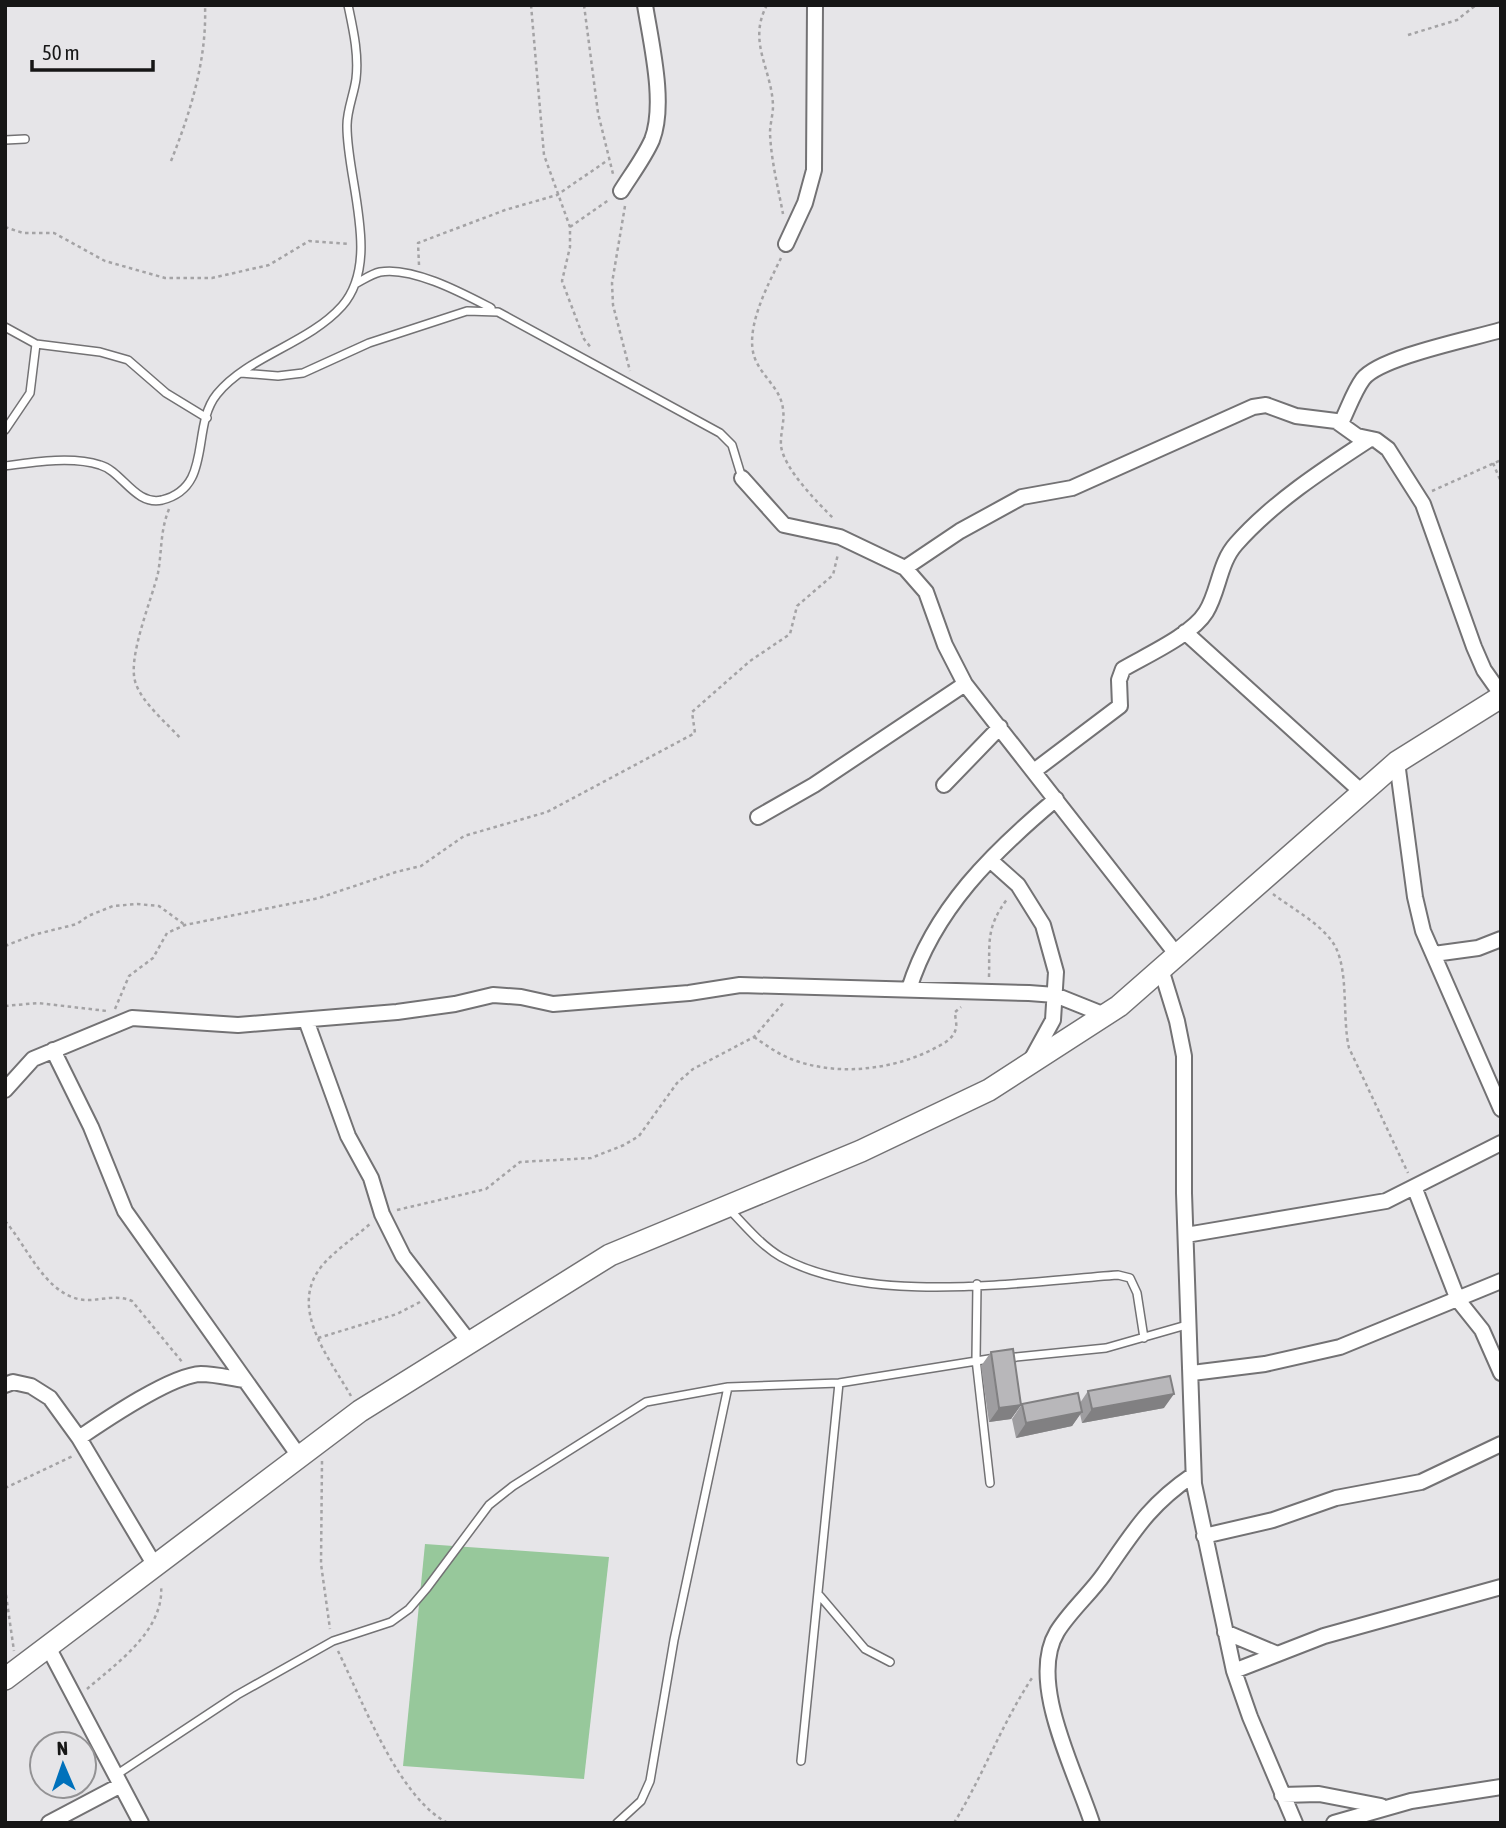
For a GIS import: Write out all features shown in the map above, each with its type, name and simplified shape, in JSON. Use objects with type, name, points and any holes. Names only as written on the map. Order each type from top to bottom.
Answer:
[{"type":"main road","points":[[10,1676],[154,1564],[360,1411],[610,1255],[861,1151],[989,1090],[1105,1015],[1364,794],[1397,762],[1501,695]]},
{"type":"street","points":[[621,191],[651,141],[656,127],[657,89],[645,5]]},
{"type":"street","points":[[786,244],[805,203],[814,170],[815,5]]},
{"type":"street","points":[[1341,423],[1362,380],[1371,371],[1401,359],[1501,330]]},
{"type":"street","points":[[905,568],[960,531],[1022,497],[1072,488],[1257,405],[1296,416],[1341,423],[1357,436],[1370,439],[1388,449],[1419,496],[1452,577],[1474,647],[1484,670],[1501,695]]},
{"type":"street","points":[[1034,771],[1120,706],[1119,680],[1123,670],[1185,632],[1205,614],[1234,546],[1322,471],[1370,439]]},
{"type":"street","points":[[742,478],[784,525],[840,537],[905,568],[929,598],[945,645],[965,684],[1056,799],[1169,962],[1184,1056],[1193,1475],[1234,1671],[1295,1823]]},
{"type":"street","points":[[1185,632],[1364,794]]},
{"type":"street","points":[[758,817],[814,785],[965,684]]},
{"type":"street","points":[[944,785],[1000,727]]},
{"type":"street","points":[[1397,762],[1415,897],[1423,931],[1501,1109]]},
{"type":"street","points":[[909,989],[918,961],[932,932],[959,892],[1011,837],[1056,799]]},
{"type":"street","points":[[990,860],[1018,885],[1043,925],[1056,972],[1050,1030],[1029,1065]]},
{"type":"street","points":[[1434,954],[1478,948],[1501,939]]},
{"type":"street","points":[[5,1090],[33,1059],[132,1018],[238,1025],[409,1011],[493,995],[521,997],[553,1004],[689,993],[740,985],[1055,995],[1105,1015]]},
{"type":"street","points":[[306,1020],[348,1136],[371,1178],[382,1214],[403,1256],[470,1343]]},
{"type":"street","points":[[52,1050],[91,1127],[125,1212],[299,1456]]},
{"type":"street","points":[[1186,1235],[1386,1201],[1415,1189],[1501,1143]]},
{"type":"street","points":[[1415,1189],[1458,1300],[1482,1330],[1501,1373]]},
{"type":"street","points":[[1192,1373],[1265,1364],[1340,1346],[1501,1281]]},
{"type":"street","points":[[82,1444],[116,1412],[187,1377],[212,1376],[244,1380]]},
{"type":"street","points":[[7,1381],[31,1385],[43,1391],[82,1444],[154,1564]]},
{"type":"street","points":[[1204,1536],[1273,1520],[1336,1499],[1421,1482],[1501,1444]]},
{"type":"street","points":[[1092,1823],[1058,1728],[1047,1675],[1048,1654],[1056,1633],[1102,1577],[1145,1514],[1163,1495],[1193,1475]]},
{"type":"street","points":[[1234,1671],[1275,1653],[1371,1622],[1501,1587]]},
{"type":"street","points":[[1224,1632],[1275,1653]]},
{"type":"street","points":[[48,1647],[141,1823]]},
{"type":"street","points":[[49,1823],[118,1780]]},
{"type":"street","points":[[1334,1823],[1385,1807],[1501,1787]]},
{"type":"street","points":[[1282,1795],[1319,1794],[1385,1807]]},
{"type":"lane","points":[[5,466],[79,462],[102,465],[139,496],[160,501],[189,485],[197,467],[207,418],[217,394],[241,373],[313,331],[341,306],[355,284],[362,234],[347,125],[356,76],[356,46],[348,5]]},
{"type":"lane","points":[[5,141],[25,139]]},
{"type":"lane","points":[[355,284],[380,272],[421,279],[450,288],[498,312],[720,433],[732,445],[742,478]]},
{"type":"lane","points":[[241,373],[278,376],[303,373],[369,343],[467,311],[498,312]]},
{"type":"lane","points":[[5,327],[36,344],[100,352],[128,360],[166,393],[207,418]]},
{"type":"lane","points":[[5,430],[30,393],[36,344]]},
{"type":"lane","points":[[727,1207],[778,1256],[821,1275],[886,1286],[977,1284],[1118,1275],[1130,1278],[1137,1293],[1144,1338]]},
{"type":"lane","points":[[977,1284],[976,1359],[990,1483]]},
{"type":"lane","points":[[118,1780],[237,1695],[333,1641],[375,1629],[409,1609],[489,1506],[542,1467],[646,1402],[729,1387],[839,1383],[976,1359],[1076,1352],[1144,1338],[1190,1324]]},
{"type":"lane","points":[[802,1761],[839,1383]]},
{"type":"lane","points":[[617,1823],[641,1801],[650,1781],[674,1640],[729,1387]]},
{"type":"lane","points":[[820,1595],[865,1649],[890,1662]]},
{"type":"path","points":[[171,161],[195,91],[204,48],[205,5]]},
{"type":"path","points":[[531,5],[544,155],[570,227],[570,247],[562,281],[584,340],[614,374]]},
{"type":"path","points":[[767,5],[759,26],[759,51],[773,104],[770,130],[773,165],[785,224],[786,244],[781,260],[767,283],[751,337],[752,349],[756,362],[778,393],[783,409],[781,446],[785,460],[856,544]]},
{"type":"path","points":[[1408,35],[1457,20],[1476,5]]},
{"type":"path","points":[[421,279],[418,243],[505,210],[557,195],[609,160]]},
{"type":"path","points":[[570,227],[621,191]]},
{"type":"path","points":[[5,227],[23,233],[54,233],[105,261],[165,278],[212,278],[269,265],[309,241],[360,244]]},
{"type":"path","points":[[1419,496],[1501,460]]},
{"type":"path","points":[[1493,463],[1501,482]]},
{"type":"path","points":[[176,493],[161,528],[157,574],[144,610],[133,672],[136,685],[143,696],[181,739]]},
{"type":"path","points":[[114,1012],[129,976],[153,958],[167,933],[185,925],[319,898],[387,874],[421,866],[464,836],[547,812],[695,733],[692,712],[750,661],[790,634],[797,606],[833,575],[840,537]]},
{"type":"path","points":[[1259,884],[1326,934],[1336,948],[1341,967],[1349,1048],[1415,1189]]},
{"type":"path","points":[[754,1037],[792,1059],[820,1066],[856,1069],[892,1064],[923,1055],[947,1041],[956,1028],[955,1012],[989,982],[988,937],[993,921],[1018,885]]},
{"type":"path","points":[[5,946],[33,935],[77,924],[88,916],[113,906],[159,906],[185,925]]},
{"type":"path","points":[[360,1411],[318,1338],[309,1308],[318,1270],[382,1214],[486,1189],[520,1162],[591,1158],[624,1145],[639,1136],[677,1083],[694,1069],[754,1037],[797,986]]},
{"type":"path","points":[[5,1006],[38,1003],[124,1014]]},
{"type":"path","points":[[5,1221],[22,1241],[46,1278],[62,1293],[81,1300],[122,1297],[132,1301],[184,1364],[212,1376]]},
{"type":"path","points":[[318,1338],[397,1314],[431,1294]]},
{"type":"path","points":[[320,1441],[324,1476],[322,1576],[333,1641],[394,1767],[423,1805],[447,1823]]},
{"type":"path","points":[[5,1488],[82,1444]]},
{"type":"path","points":[[77,1699],[137,1643],[152,1624],[160,1607],[162,1587],[154,1564]]},
{"type":"path","points":[[5,1588],[13,1632],[10,1676]]},
{"type":"path","points":[[954,1823],[972,1794],[1012,1709],[1048,1654]]},
{"type":"green space","points":[[425,1544],[609,1557],[584,1779],[403,1766]]},
{"type":"building","points":[[1013,1349],[1021,1405],[999,1408],[991,1352]]},
{"type":"building","points":[[1170,1376],[1174,1394],[1092,1409],[1088,1391]]},
{"type":"building","points":[[1078,1393],[1082,1412],[1026,1423],[1022,1404]]}]
